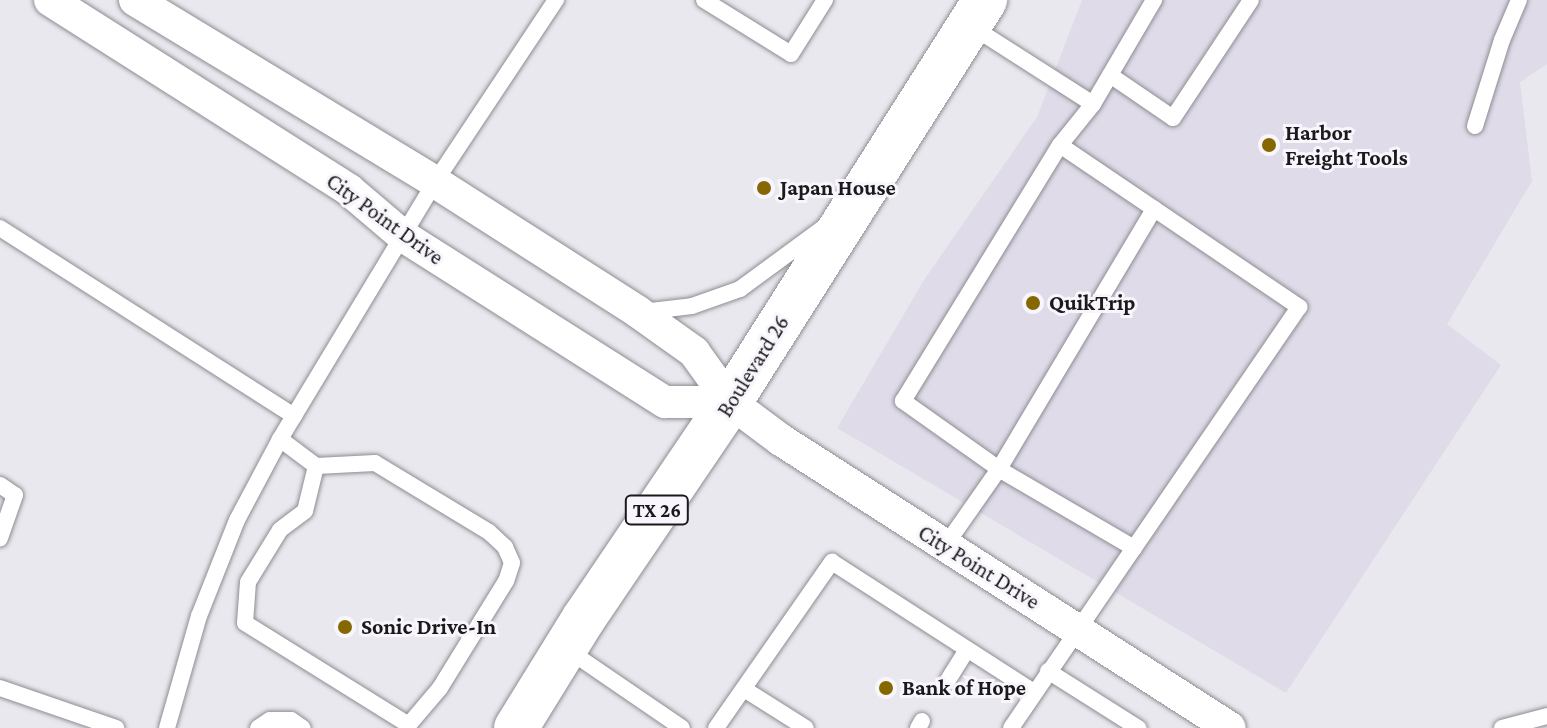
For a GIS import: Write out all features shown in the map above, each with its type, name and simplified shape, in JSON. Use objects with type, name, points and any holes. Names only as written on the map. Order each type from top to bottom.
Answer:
[{"type":"main road","name":"Boulevard 26","points":[[516,728],[565,648],[730,402],[977,13]]},
{"type":"street","name":"City Point Drive","points":[[50,0],[349,190],[403,236],[665,402],[730,402]]},
{"type":"street","name":"City Point Drive","points":[[135,0],[435,182],[638,312],[694,352],[730,402],[781,440],[1230,728]]},
{"type":"lane","points":[[167,728],[199,616],[237,520],[280,439],[435,182],[556,0]]},
{"type":"lane","points":[[704,0],[791,54],[825,0]]},
{"type":"lane","points":[[1134,548],[999,469],[903,401],[1060,145],[1093,104],[1154,0]]},
{"type":"lane","points":[[1110,75],[1173,118],[1251,0]]},
{"type":"lane","points":[[1475,126],[1502,40],[1519,0]]},
{"type":"lane","points":[[977,13],[1093,104]]},
{"type":"lane","points":[[1011,728],[1299,307],[1060,145]]},
{"type":"lane","points":[[638,312],[692,306],[740,289],[856,202]]},
{"type":"lane","points":[[945,546],[999,469],[1154,209]]},
{"type":"lane","points":[[0,228],[294,416]]},
{"type":"lane","points":[[280,439],[316,466],[375,463],[489,532],[505,547],[512,563],[506,581],[476,633],[408,726],[245,623],[248,582],[280,530],[305,511],[316,466]]},
{"type":"lane","points":[[0,485],[15,495],[0,538]]},
{"type":"lane","points":[[716,728],[832,562],[1034,692]]},
{"type":"lane","points":[[565,648],[683,728]]},
{"type":"lane","points":[[948,680],[967,649]]},
{"type":"lane","points":[[1048,671],[1138,728]]},
{"type":"lane","points":[[0,688],[116,728]]},
{"type":"lane","points":[[744,689],[806,728]]},
{"type":"lane","points":[[1502,728],[1547,716]]},
{"type":"lane","points":[[258,728],[270,720],[291,720],[303,728]]},
{"type":"shaded area","points":[[1082,0],[1547,0],[1547,64],[1520,82],[1532,181],[1447,324],[1501,365],[1286,693],[837,428],[924,280],[1037,117]]},
{"type":"place","name":"Harbor Freight Tools","points":[[1269,145]]},
{"type":"place","name":"Japan House","points":[[764,188]]},
{"type":"place","name":"QuikTrip","points":[[1033,303]]},
{"type":"place","name":"Sonic Drive-In","points":[[345,627]]},
{"type":"place","name":"Bank of Hope","points":[[886,688]]}]
